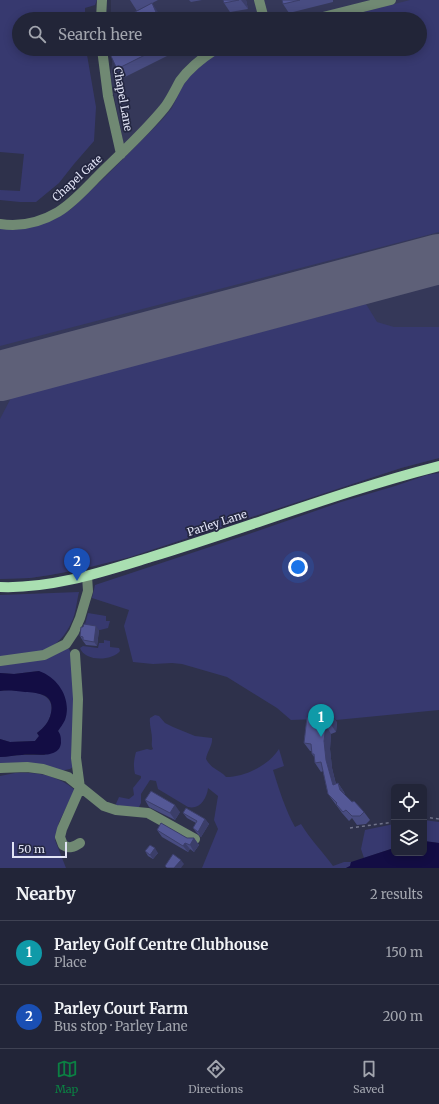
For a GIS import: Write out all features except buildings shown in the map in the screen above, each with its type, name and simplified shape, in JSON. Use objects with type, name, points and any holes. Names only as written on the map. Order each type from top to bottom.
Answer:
[{"type":"main road","name":"Parley Lane","points":[[0,587],[32,586],[87,576],[172,551],[326,500],[439,466]]},
{"type":"street","points":[[102,0],[102,12]]},
{"type":"street","points":[[260,0],[263,12]]},
{"type":"street","points":[[343,12],[391,0]]},
{"type":"street","name":"Chapel Lane","points":[[103,56],[108,96],[121,154]]},
{"type":"street","name":"Chapel Gate","points":[[0,224],[24,224],[37,221],[68,206],[147,128],[166,105],[190,68],[205,56]]},
{"type":"street","points":[[0,661],[44,655],[66,644],[80,618],[85,602],[88,586],[87,576]]},
{"type":"street","points":[[75,654],[78,699],[76,758],[80,788],[60,837],[63,845],[69,847],[73,847],[80,843]]},
{"type":"street","points":[[0,768],[43,768],[68,777],[104,806],[116,810],[148,813],[195,839]]},
{"type":"path","points":[[427,817],[439,819]]},
{"type":"path","points":[[350,828],[391,822]]},
{"type":"shaded area","points":[[0,0],[97,0],[95,5],[85,8],[85,12],[12,12],[12,56],[87,56],[96,107],[94,141],[59,183],[36,202],[0,200],[0,190],[20,191],[24,154],[0,152]]},
{"type":"shaded area","points":[[111,0],[439,0],[439,458],[401,468],[130,557],[50,575],[30,578],[0,579],[0,228],[70,210],[126,156],[110,76],[112,56],[427,56],[427,12],[111,12]]},
{"type":"shaded area","points":[[410,0],[439,0],[439,232],[0,346],[0,228],[70,210],[162,120],[172,108],[182,87],[190,76],[214,56],[427,56],[427,12],[363,12]]},
{"type":"shaded area","points":[[366,304],[377,322],[394,327],[439,327],[439,458],[401,468],[130,557],[50,575],[30,578],[0,579],[0,419],[11,398]]},
{"type":"shaded area","points":[[439,473],[439,710],[336,720],[330,714],[316,719],[291,720],[277,708],[227,677],[182,664],[133,662],[124,626],[129,610],[92,598],[95,585],[341,502],[427,475]]},
{"type":"shaded area","points":[[79,592],[73,619],[67,631],[60,640],[43,651],[34,654],[0,659],[0,595]]},
{"type":"shaded area","points":[[88,613],[106,616],[106,621],[110,621],[108,628],[100,630],[84,628]]},
{"type":"shaded area","points":[[104,640],[110,641],[110,647],[119,648],[120,651],[111,657],[93,658],[83,653],[80,648],[83,646],[98,648],[99,643],[104,643]]},
{"type":"shaded area","points":[[63,648],[69,649],[73,657],[74,766],[70,769],[60,771],[0,765],[0,757],[45,755],[59,733],[58,731],[66,712],[66,705],[39,671],[14,674],[0,673],[0,663],[8,664],[25,662]]},
{"type":"shaded area","points":[[39,671],[46,674],[58,684],[67,705],[65,720],[58,731],[61,740],[59,748],[56,752],[45,755],[0,757],[0,739],[10,742],[35,741],[39,736],[37,733],[48,722],[52,707],[48,698],[40,694],[0,691],[0,673],[14,674]]},
{"type":"shaded area","points":[[9,690],[38,693],[49,700],[51,705],[51,713],[49,719],[37,733],[39,736],[35,741],[10,742],[0,739],[0,691]]},
{"type":"shaded area","points":[[155,715],[159,716],[165,723],[195,736],[212,738],[212,743],[206,759],[213,767],[226,777],[241,775],[256,769],[275,755],[279,749],[284,766],[273,770],[285,806],[295,827],[301,824],[333,866],[344,862],[351,862],[350,866],[346,868],[202,868],[218,829],[214,820],[218,796],[208,788],[206,796],[199,805],[196,807],[188,807],[158,789],[156,781],[150,780],[141,794],[141,803],[139,807],[132,809],[115,806],[119,797],[129,799],[134,795],[133,788],[141,778],[141,776],[135,774],[135,755],[136,752],[153,749],[150,718]]},
{"type":"shaded area","points":[[15,773],[40,774],[61,781],[75,790],[59,822],[55,840],[66,868],[0,868],[0,776]]},
{"type":"shaded area","points":[[427,820],[439,822],[439,843],[427,841]]},
{"type":"shaded area","points":[[391,825],[391,849],[364,858],[361,849],[365,830]]},
{"type":"shaded area","points":[[427,841],[439,843],[439,868],[346,868],[350,866],[351,862],[391,849],[391,856],[427,856]]},
{"type":"taxiway","points":[[405,268],[439,275]]},
{"type":"taxiway","points":[[0,384],[7,376],[15,372]]},
{"type":"runway","points":[[0,376],[439,259]]},
{"type":"place","name":"Parley Court Farm","points":[[77,581]]},
{"type":"place","name":"Parley Golf Centre Clubhouse","points":[[321,737]]}]
